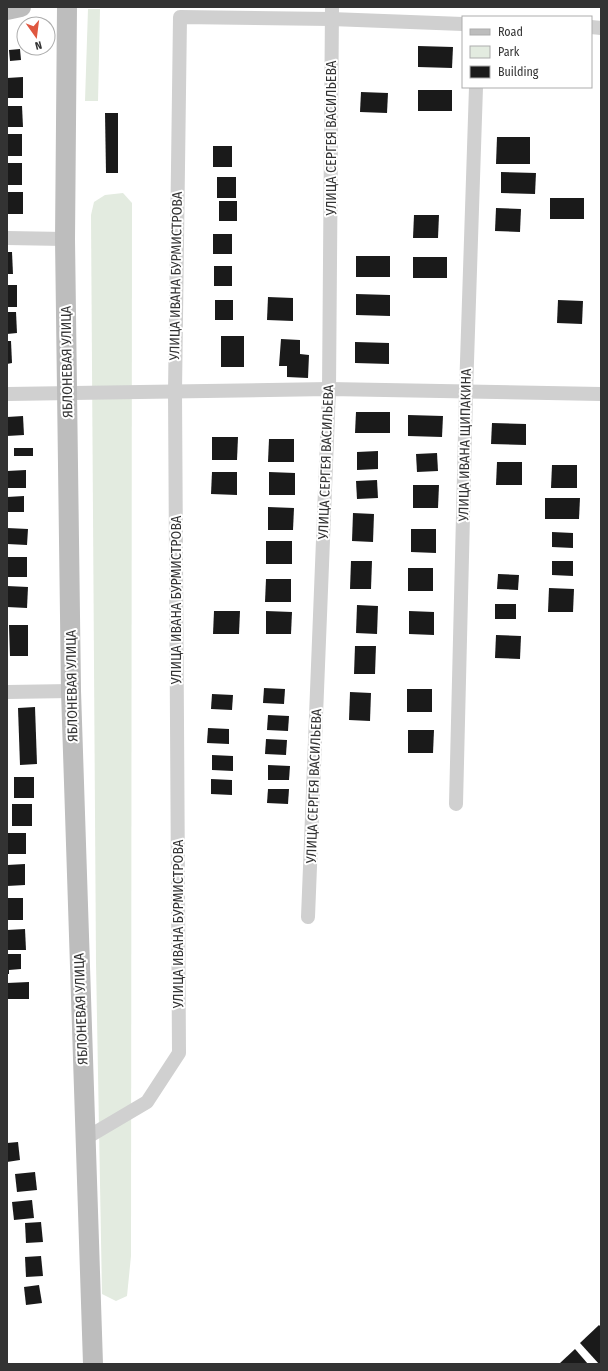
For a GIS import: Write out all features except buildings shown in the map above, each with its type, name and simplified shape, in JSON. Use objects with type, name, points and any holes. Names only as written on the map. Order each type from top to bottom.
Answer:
[{"type":"street","points":[[7,10],[21,7]]},
{"type":"street","name":"ЯБЛОНЕВАЯ УЛИЦА","points":[[67,7],[64,239],[68,394],[71,691],[93,1364]]},
{"type":"street","points":[[332,13],[462,24]]},
{"type":"street","name":"УЛИЦА ИВАНА БУРМИСТРОВА","points":[[86,1138],[147,1102],[179,1053],[175,392],[180,17],[332,13]]},
{"type":"street","name":"УЛИЦА СЕРГЕЯ ВАСИЛЬЕВА","points":[[308,917],[329,389],[332,13]]},
{"type":"street","name":"УЛИЦА ИВАНА ЩИПАКИНА","points":[[456,804],[466,392],[476,88]]},
{"type":"street","points":[[7,238],[64,239]]},
{"type":"street","points":[[7,394],[329,389],[601,394]]},
{"type":"street","points":[[7,692],[71,691]]},
{"type":"green space","points":[[88,9],[100,9],[98,101],[85,101]]},
{"type":"green space","points":[[123,193],[132,203],[131,1256],[127,1296],[116,1301],[102,1294],[96,962],[91,215],[94,202],[105,195]]}]
